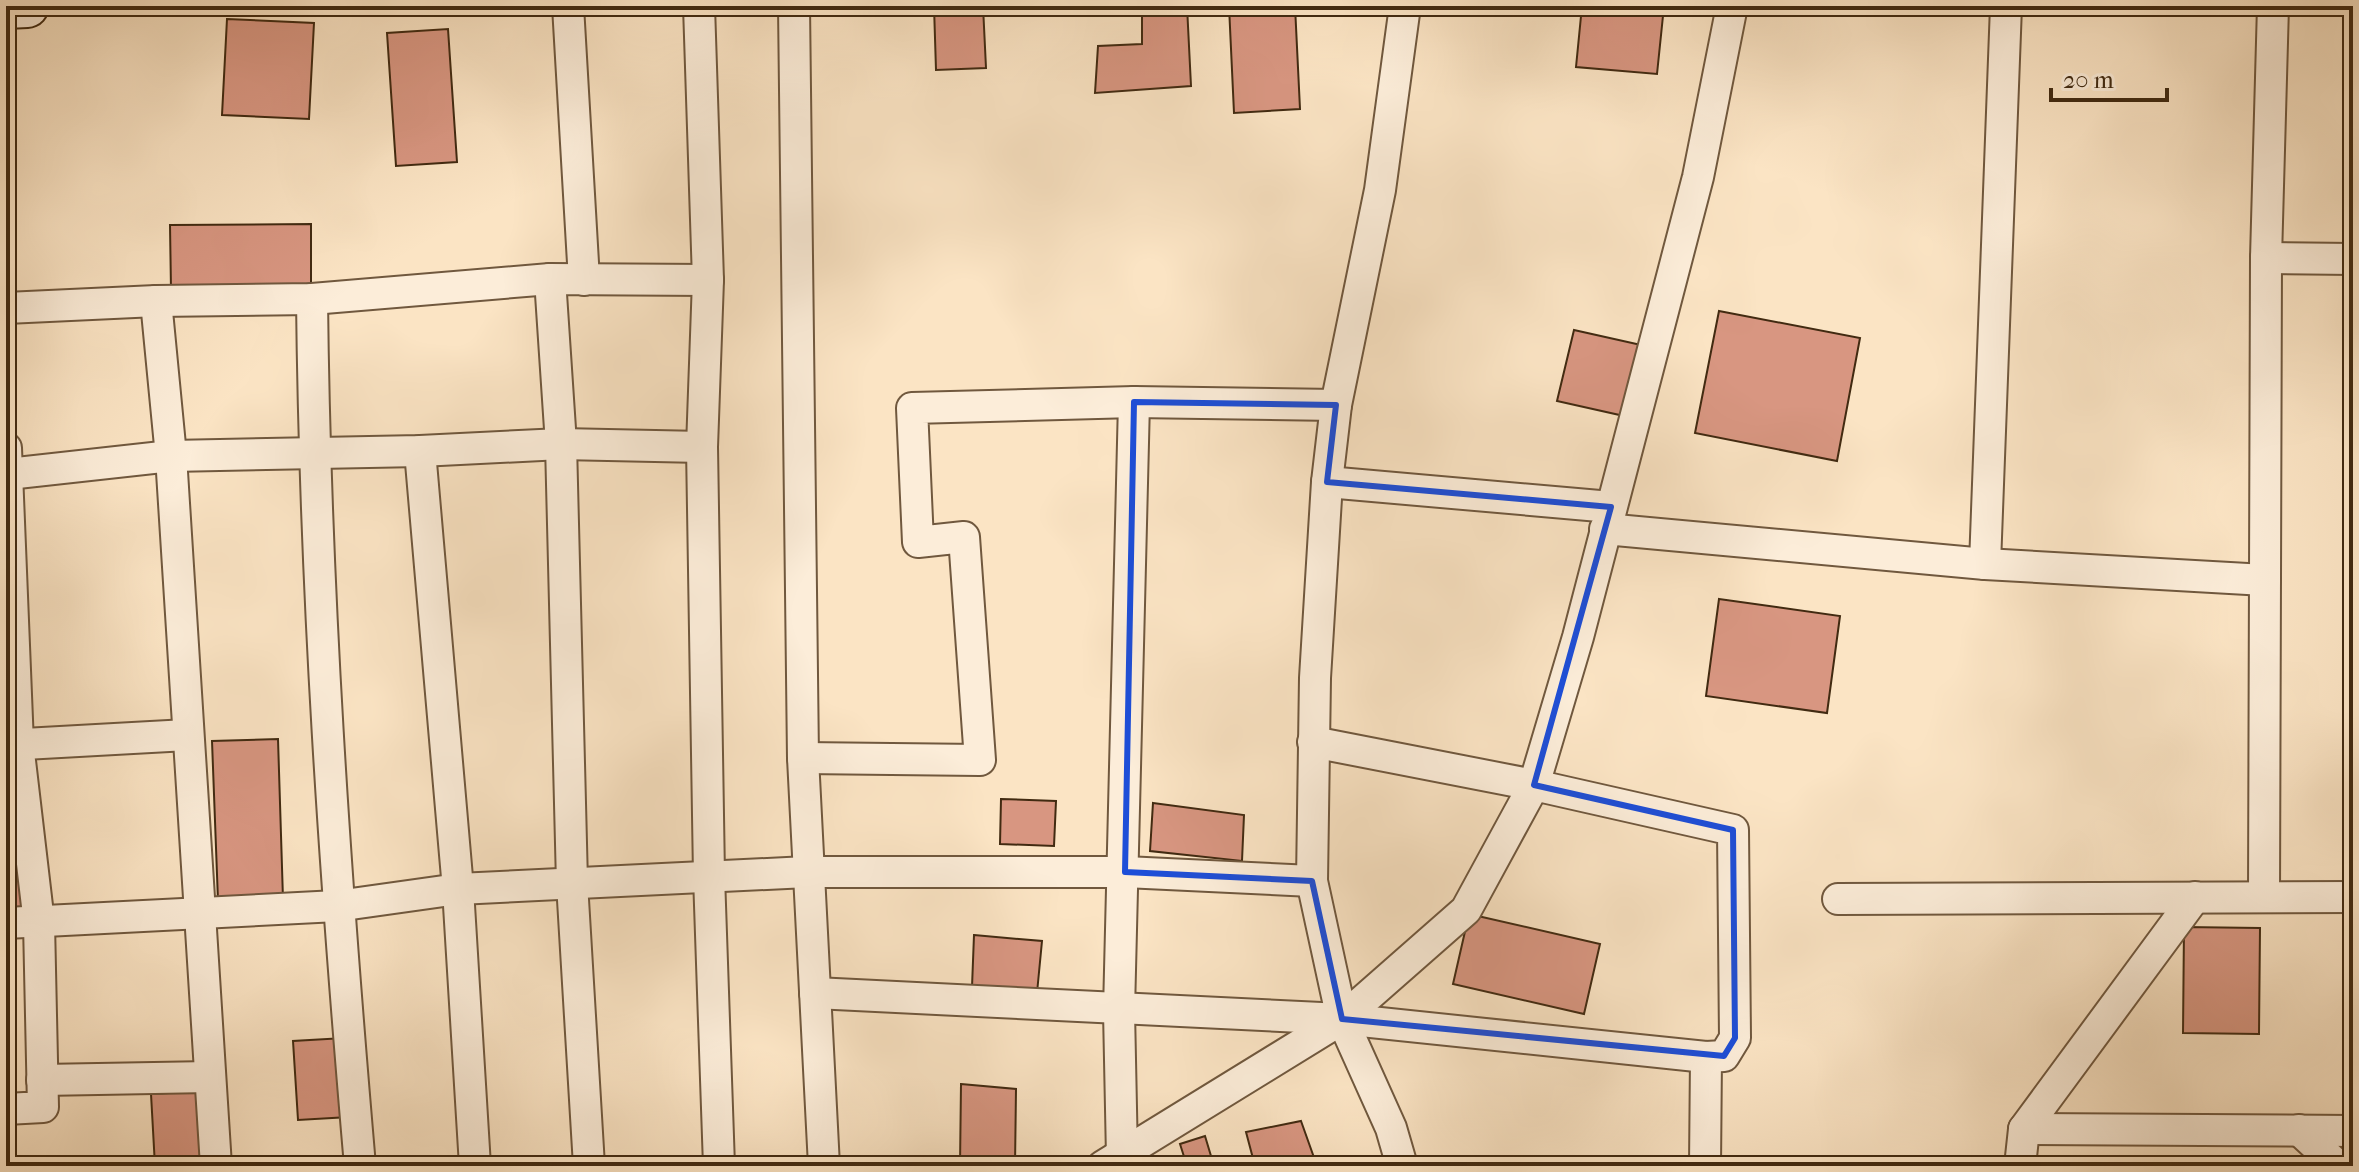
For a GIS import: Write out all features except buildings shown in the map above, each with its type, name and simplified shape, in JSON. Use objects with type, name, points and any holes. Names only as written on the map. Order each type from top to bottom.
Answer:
[{"type":"main road","points":[[6,7],[27,6]]},
{"type":"street","points":[[568,6],[584,280]]},
{"type":"street","points":[[699,6],[708,280],[702,447],[709,876],[719,1166]]},
{"type":"street","points":[[794,6],[803,758],[824,1166]]},
{"type":"street","points":[[1402,1166],[1391,1128],[1342,1019],[1312,881],[1313,742],[1327,482],[1336,405],[1380,190],[1405,6]]},
{"type":"street","points":[[1112,1162],[1342,1019],[1466,910],[1534,785],[1698,177],[1732,6]]},
{"type":"street","points":[[1985,564],[2006,6]]},
{"type":"street","points":[[2264,897],[2266,258],[2273,6]]},
{"type":"street","points":[[2266,258],[2353,259]]},
{"type":"street","points":[[550,279],[561,444],[572,883],[589,1166]]},
{"type":"street","points":[[6,308],[156,301],[312,299],[550,279],[708,280]]},
{"type":"street","points":[[312,299],[313,452],[337,906],[360,1166]]},
{"type":"street","points":[[156,301],[171,456],[197,912],[216,1166]]},
{"type":"street","points":[[803,758],[980,760],[964,537],[918,542],[912,408],[1134,402],[1336,405]]},
{"type":"street","points":[[1112,1162],[1125,872],[1134,402]]},
{"type":"street","points":[[6,1109],[43,1107],[39,923],[12,745],[7,461],[420,451],[561,444],[702,447]]},
{"type":"street","points":[[420,451],[458,889],[475,1166]]},
{"type":"street","points":[[1327,482],[1985,564],[2265,580]]},
{"type":"street","points":[[12,745],[187,735]]},
{"type":"street","points":[[815,993],[1119,1011],[1342,1019],[1706,1057],[1724,1056],[1735,1038],[1733,830],[1534,785],[1313,742]]},
{"type":"street","points":[[6,923],[337,906],[458,889],[807,872],[1125,872],[1312,881]]},
{"type":"street","points":[[2020,1166],[2024,1129],[2195,897]]},
{"type":"street","points":[[1838,899],[2353,897]]},
{"type":"street","points":[[1705,1166],[1706,1057]]},
{"type":"street","points":[[42,1080],[210,1077]]},
{"type":"street","points":[[2024,1129],[2353,1131]]},
{"type":"street","points":[[2299,1130],[2338,1166]]},
{"type":"highlighted area","points":[[1134,402],[1336,405],[1327,482],[1611,507],[1534,785],[1733,830],[1735,1038],[1724,1056],[1342,1019],[1312,881],[1125,872]]}]
